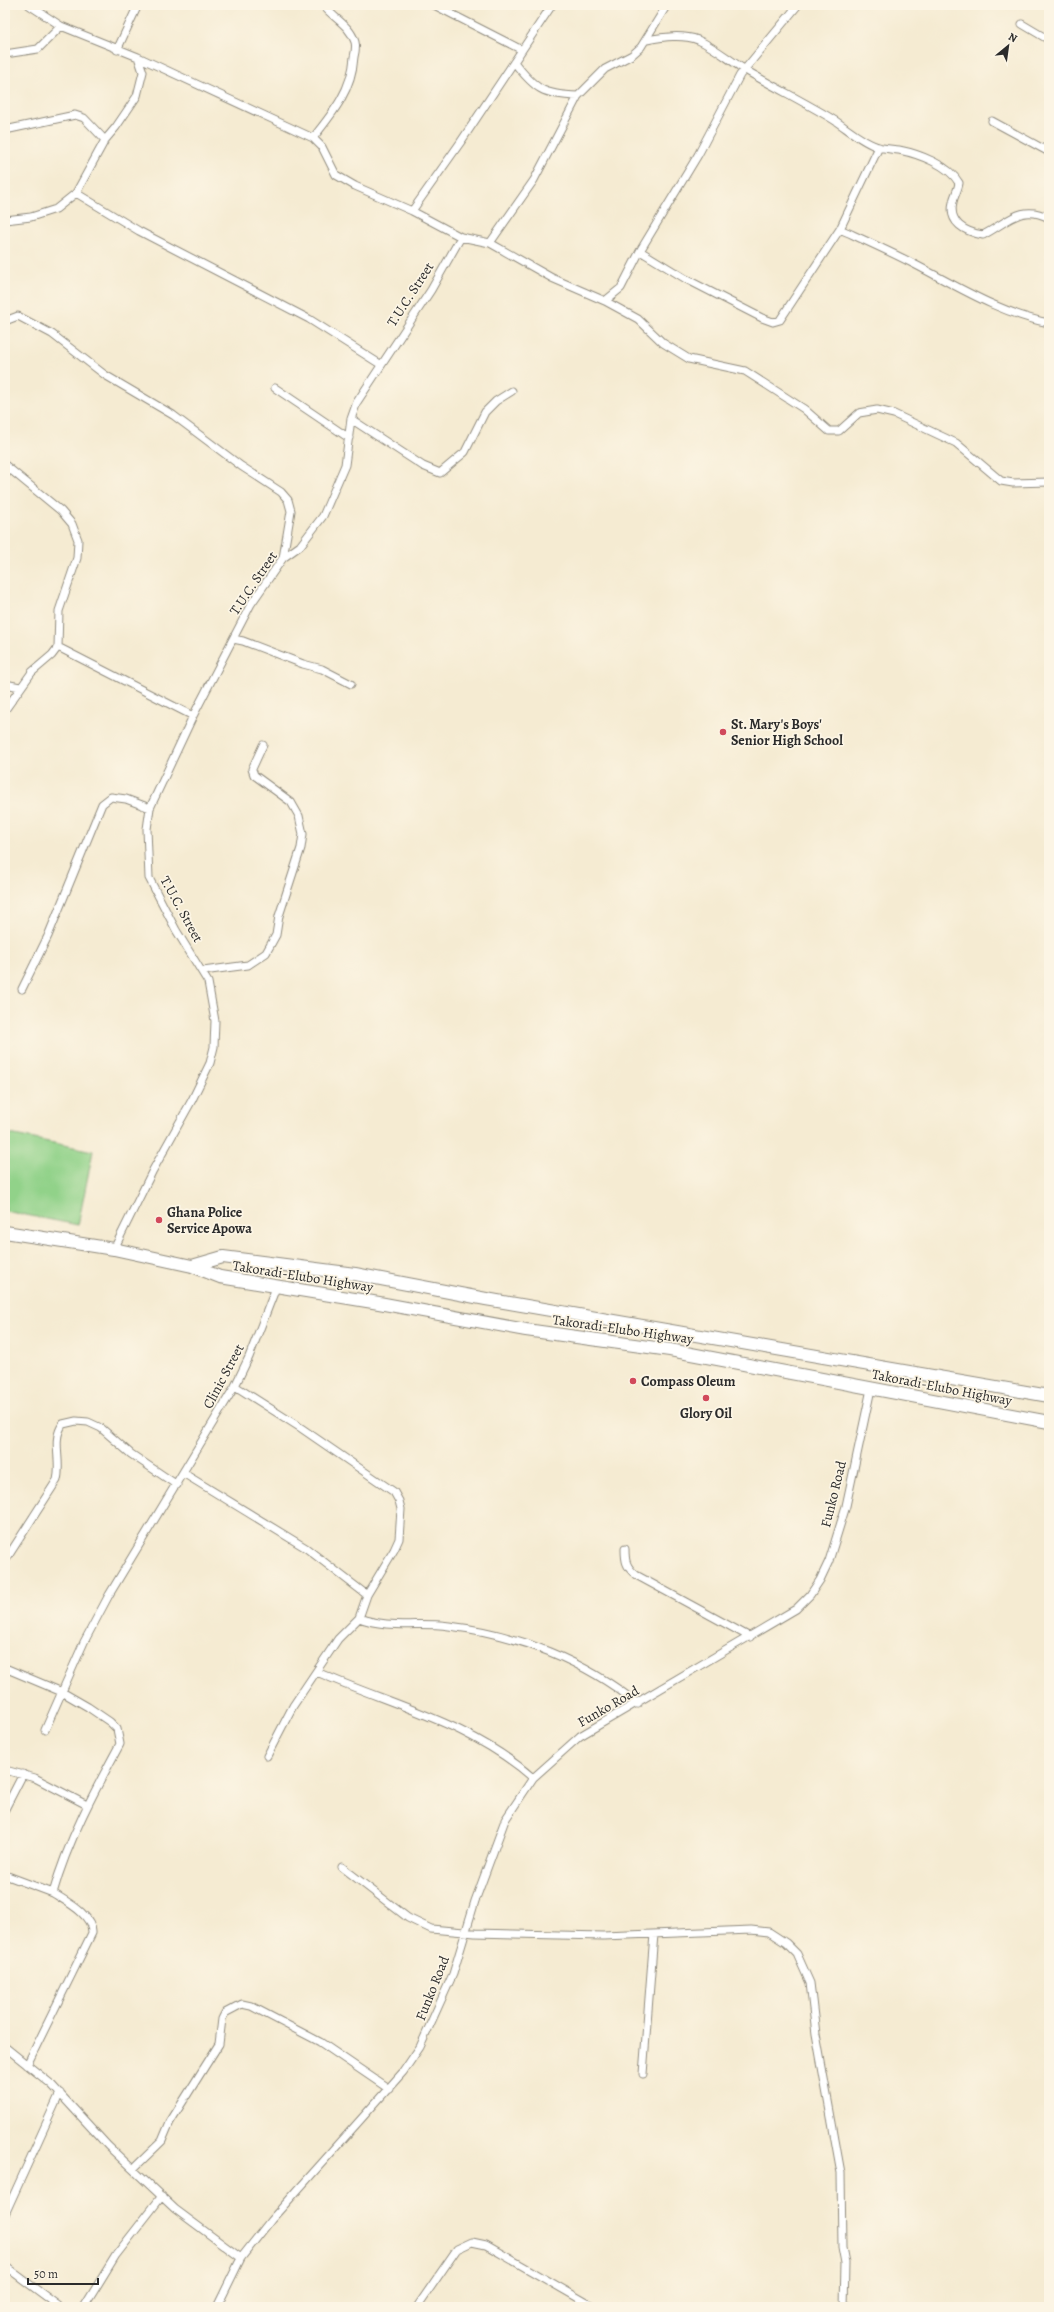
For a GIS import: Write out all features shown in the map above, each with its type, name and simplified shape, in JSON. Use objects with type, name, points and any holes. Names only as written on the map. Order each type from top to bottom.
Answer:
[{"type":"highway","name":"Takoradi-Elubo Highway","points":[[5,1232],[114,1250],[192,1266],[220,1278],[277,1286],[526,1330],[670,1350],[1049,1422]]},
{"type":"highway","name":"Takoradi-Elubo Highway","points":[[192,1266],[223,1257],[355,1274],[486,1299],[1049,1396]]},
{"type":"street","points":[[28,5],[61,26],[117,50],[138,57],[313,138],[322,147],[336,174],[355,186],[412,211],[461,237],[490,242],[552,278],[605,301],[638,319],[664,343],[689,359],[745,371],[804,409],[829,431],[839,431],[859,413],[877,410],[894,414],[956,442],[1001,480],[1013,483],[1049,482]]},
{"type":"street","points":[[117,50],[138,5]]},
{"type":"street","points":[[313,138],[340,104],[348,88],[354,65],[355,42],[342,21],[328,12],[323,5]]},
{"type":"street","points":[[434,5],[522,50]]},
{"type":"street","points":[[412,211],[552,5]]},
{"type":"street","points":[[490,242],[534,180],[578,96],[593,79],[606,69],[632,55],[647,40],[667,5]]},
{"type":"street","points":[[605,301],[621,288],[640,250],[698,155],[745,70],[798,5]]},
{"type":"street","points":[[1022,24],[1049,40]]},
{"type":"street","points":[[5,54],[38,50],[61,26]]},
{"type":"street","points":[[647,40],[674,36],[697,40],[724,54],[745,70],[879,147],[900,150],[922,157],[956,177],[959,183],[952,202],[954,220],[962,230],[983,235],[1018,214],[1026,212],[1049,218]]},
{"type":"street","points":[[5,220],[31,217],[56,209],[76,193],[105,140],[116,127],[137,96],[143,72],[138,57]]},
{"type":"street","points":[[514,62],[531,84],[545,92],[556,95],[578,96]]},
{"type":"street","points":[[5,130],[75,115],[84,118],[105,140]]},
{"type":"street","points":[[992,121],[1049,152]]},
{"type":"street","points":[[640,250],[686,278],[762,318],[773,322],[780,320],[840,229],[879,147]]},
{"type":"street","points":[[76,193],[139,231],[309,319],[380,364]]},
{"type":"street","points":[[840,229],[911,263],[983,301],[1034,320],[1049,323]]},
{"type":"street","name":"T.U.C. Street","points":[[114,1250],[210,1063],[214,1047],[215,1021],[212,994],[203,971],[176,930],[149,878],[147,829],[150,808],[193,716],[251,604],[283,558],[300,546],[323,516],[345,465],[351,419],[357,402],[380,364],[431,290],[461,237]]},
{"type":"street","points":[[5,320],[18,316],[36,324],[65,344],[94,367],[173,415],[241,466],[281,492],[288,500],[291,511],[283,558]]},
{"type":"street","points":[[275,388],[349,438]]},
{"type":"street","points":[[351,419],[423,466],[440,473],[465,452],[485,412],[496,401],[512,391]]},
{"type":"street","points":[[5,475],[7,467],[61,511],[72,524],[78,540],[77,558],[59,611],[58,647],[20,687],[5,710]]},
{"type":"street","points":[[233,639],[243,641],[303,664],[322,669],[351,684]]},
{"type":"street","points":[[58,647],[193,716]]},
{"type":"street","points":[[5,684],[20,687]]},
{"type":"street","points":[[203,971],[248,965],[266,953],[276,935],[279,916],[301,848],[303,834],[292,802],[283,794],[254,775],[252,769],[264,745]]},
{"type":"street","points":[[22,989],[48,936],[102,804],[111,797],[126,799],[150,808]]},
{"type":"street","name":"Clinic Street","points":[[45,1730],[84,1642],[109,1595],[177,1485],[235,1386],[249,1357],[277,1286]]},
{"type":"street","points":[[235,1386],[358,1466],[394,1492],[399,1501],[401,1523],[399,1539],[367,1595],[359,1618],[338,1639],[290,1711],[267,1756]]},
{"type":"street","name":"Funko Road","points":[[216,2307],[241,2258],[271,2220],[389,2089],[420,2047],[437,2014],[453,1974],[466,1931],[506,1820],[533,1778],[580,1736],[638,1704],[796,1609],[810,1595],[820,1580],[829,1561],[846,1506],[871,1389]]},
{"type":"street","points":[[5,1561],[57,1480],[60,1468],[56,1440],[58,1431],[63,1424],[76,1421],[88,1422],[101,1428],[131,1454],[177,1485]]},
{"type":"street","points":[[184,1473],[306,1548],[367,1595]]},
{"type":"street","points":[[625,1549],[625,1560],[628,1569],[636,1575],[750,1637]]},
{"type":"street","points":[[359,1618],[376,1624],[426,1624],[470,1629],[531,1644],[560,1656],[608,1682],[638,1704]]},
{"type":"street","points":[[5,1668],[62,1692],[110,1722],[119,1736],[120,1744],[87,1805],[62,1864],[53,1893]]},
{"type":"street","points":[[317,1672],[384,1700],[440,1719],[498,1752],[533,1778]]},
{"type":"street","points":[[5,1770],[23,1774],[53,1786],[87,1805]]},
{"type":"street","points":[[5,1809],[23,1774]]},
{"type":"street","points":[[342,1867],[408,1918],[431,1929],[475,1933],[603,1936],[751,1930],[769,1932],[786,1943],[797,1954],[810,1983],[816,2034],[841,2173],[842,2248],[845,2264],[844,2307]]},
{"type":"street","points":[[5,1875],[53,1893],[88,1919],[92,1926],[92,1933],[28,2065]]},
{"type":"street","points":[[643,2074],[654,1934]]},
{"type":"street","points":[[133,2169],[162,2141],[170,2122],[219,2044],[222,2019],[225,2013],[242,2004],[251,2006],[320,2042],[389,2089]]},
{"type":"street","points":[[5,2047],[60,2093],[108,2146],[200,2230],[241,2258]]},
{"type":"street","points":[[5,2214],[60,2093]]},
{"type":"street","points":[[84,2307],[116,2255],[162,2196]]},
{"type":"street","points":[[418,2307],[457,2249],[472,2242],[486,2245],[594,2307]]},
{"type":"street","points":[[5,2266],[60,2307]]},
{"type":"green space","points":[[5,1133],[93,1151],[78,1225],[5,1211]]},
{"type":"place","name":"St. Mary's Boys' Senior High School","points":[[723,732]]},
{"type":"place","name":"Ghana Police Service Apowa","points":[[159,1220]]},
{"type":"place","name":"Compass Oleum","points":[[633,1381]]},
{"type":"place","name":"Glory Oil","points":[[706,1398]]}]
